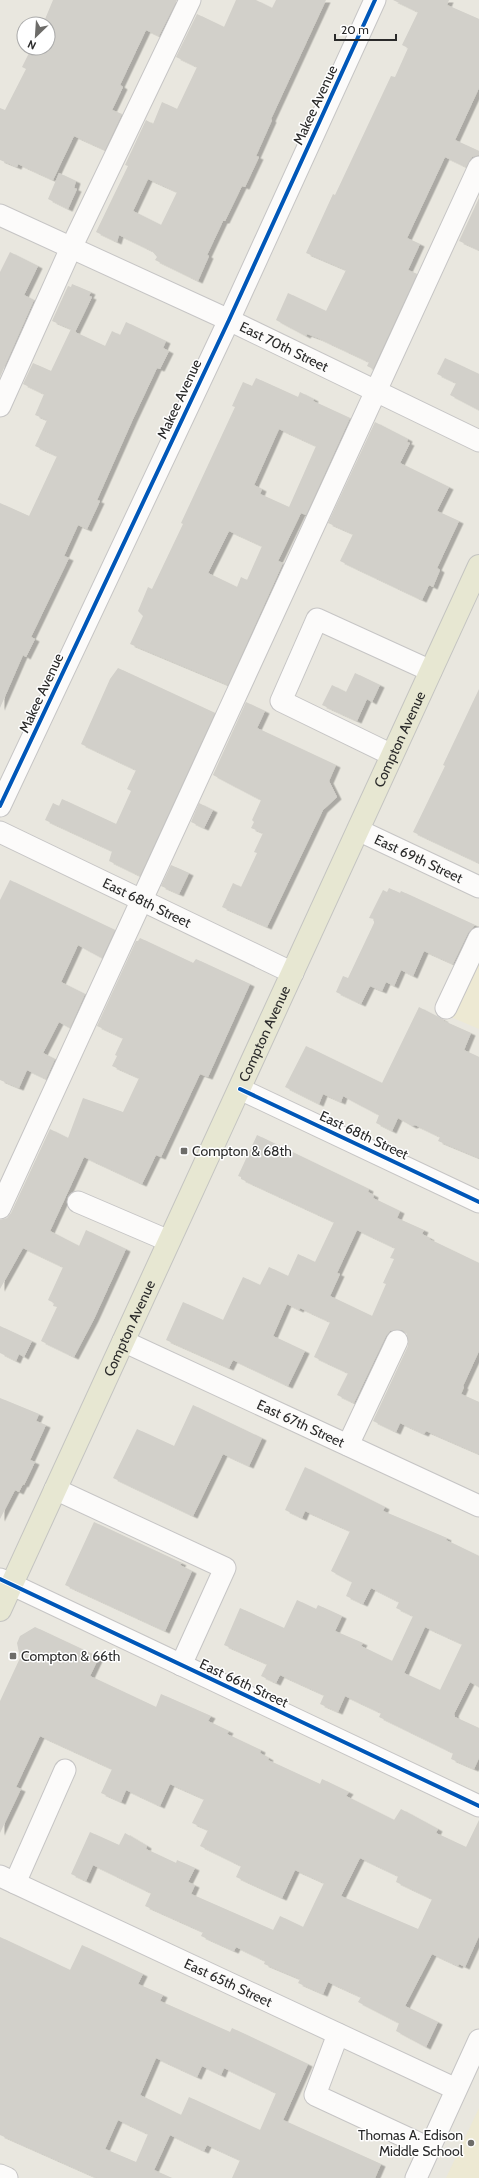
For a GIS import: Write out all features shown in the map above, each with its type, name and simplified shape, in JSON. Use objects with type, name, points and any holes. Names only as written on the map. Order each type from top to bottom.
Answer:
[{"type":"main road","name":"Compton Avenue","points":[[0,1610],[6,1582],[56,1489],[479,566]]},
{"type":"street","points":[[0,406],[71,248],[190,0]]},
{"type":"street","name":"Makee Avenue","points":[[0,806],[229,320],[375,0]]},
{"type":"street","points":[[0,1208],[142,901],[374,391],[479,167]]},
{"type":"street","name":"East 70th Street","points":[[0,215],[229,320],[479,441]]},
{"type":"street","points":[[392,755],[281,701],[317,619],[431,671]]},
{"type":"street","name":"East 69th Street","points":[[358,830],[479,887]]},
{"type":"street","name":"East 68th Street","points":[[0,832],[293,973]]},
{"type":"street","points":[[446,1008],[479,938]]},
{"type":"street","name":"East 68th Street","points":[[240,1089],[479,1202]]},
{"type":"street","points":[[78,1202],[169,1241]]},
{"type":"street","name":"East 67th Street","points":[[123,1341],[479,1506]]},
{"type":"street","points":[[348,1445],[397,1341]]},
{"type":"street","points":[[56,1489],[225,1568],[181,1665]]},
{"type":"street","name":"East 66th Street","points":[[6,1582],[479,1806]]},
{"type":"street","points":[[7,1879],[65,1770]]},
{"type":"street","name":"East 65th Street","points":[[7,1879],[456,2089]]},
{"type":"street","points":[[338,2034],[315,2095],[429,2148]]},
{"type":"street","points":[[416,2178],[479,2040]]},
{"type":"street","points":[[0,2175],[7,2178]]},
{"type":"shaded area","points":[[479,957],[479,1029],[451,1017]]},
{"type":"shaded area","name":"Thomas A. Edison Middle School","points":[[479,2108],[479,2178],[446,2178]]},
{"type":"building","points":[[53,0],[177,0],[159,36],[146,30],[120,85],[123,87],[112,110],[122,114],[105,150],[74,136],[53,180],[18,164],[17,167],[0,160],[0,108],[5,110],[26,69],[22,67],[28,56],[56,56],[56,16],[46,16]]},
{"type":"building","points":[[236,0],[256,0],[272,8],[276,0],[326,0],[271,119],[272,120],[256,156],[259,157],[245,187],[242,186],[225,221],[223,221],[207,255],[209,256],[198,281],[155,260],[157,257],[152,251],[119,235],[117,242],[96,232],[128,166],[125,165],[146,120],[153,124],[162,102],[177,109],[197,67],[176,57],[197,14],[224,27]],"holes":[[[148,179],[177,192],[161,225],[133,211]]]},
{"type":"building","points":[[393,0],[449,0],[447,5],[479,19],[479,88],[455,140],[479,151],[479,155],[472,157],[466,167],[445,157],[407,238],[420,244],[408,270],[417,274],[373,369],[367,366],[369,362],[318,338],[307,334],[306,336],[276,320],[288,293],[326,311],[346,270],[306,253],[333,194],[335,195],[391,76],[395,77],[408,48],[402,45],[418,12]]},
{"type":"building","points":[[59,173],[76,181],[74,188],[77,189],[68,209],[48,199]]},
{"type":"building","points":[[479,198],[479,250],[459,241]]},
{"type":"building","points":[[10,252],[38,266],[24,295],[34,300],[0,377],[0,272]]},
{"type":"building","points":[[72,284],[91,292],[89,296],[92,297],[75,332],[105,346],[112,331],[120,335],[126,322],[166,341],[163,348],[169,351],[160,369],[157,368],[133,419],[97,500],[100,501],[87,529],[78,525],[64,556],[69,558],[31,637],[35,639],[26,657],[23,655],[0,708],[0,503],[29,516],[57,456],[35,446],[47,420],[35,415],[44,394],[23,384],[33,363],[51,371],[71,329],[52,321],[68,286],[71,287]]},
{"type":"building","points":[[445,358],[479,374],[479,410],[450,395],[456,383],[437,374]]},
{"type":"building","points":[[256,378],[298,397],[300,392],[314,399],[313,401],[350,418],[306,515],[301,513],[278,561],[283,563],[228,685],[130,644],[143,616],[138,611],[148,587],[152,589],[183,524],[181,523],[235,407],[232,406],[243,382],[252,386]],"holes":[[[279,429],[316,446],[289,507],[260,494],[262,489],[254,485]],[[229,531],[262,546],[247,580],[241,577],[237,587],[208,573]]]},
{"type":"building","points":[[375,422],[408,439],[407,442],[410,443],[400,463],[449,487],[437,511],[459,521],[437,568],[440,570],[433,587],[429,585],[422,600],[340,561],[353,534],[328,523]]},
{"type":"building","points":[[118,668],[215,713],[140,876],[109,861],[112,851],[45,820],[53,803],[59,806],[62,799],[116,824],[131,791],[127,789],[136,770],[81,744],[110,679]]},
{"type":"building","points":[[355,673],[380,685],[372,702],[367,699],[357,721],[322,705],[332,685],[346,692]]},
{"type":"building","points":[[479,689],[479,863],[413,832],[445,766],[443,765]]},
{"type":"building","points":[[246,702],[265,711],[257,728],[336,765],[329,781],[337,797],[323,810],[267,927],[222,907],[233,883],[241,887],[257,853],[254,852],[263,833],[251,828],[254,822],[252,820],[261,800],[213,775]]},
{"type":"building","points":[[199,803],[213,810],[204,828],[191,822]]},
{"type":"building","points":[[171,865],[189,873],[179,894],[161,886]]},
{"type":"building","points":[[10,880],[115,930],[102,958],[78,945],[61,982],[85,994],[70,1028],[59,1022],[43,1053],[55,1059],[46,1079],[27,1070],[19,1088],[0,1080],[0,900]]},
{"type":"building","points":[[389,888],[400,893],[401,891],[475,925],[468,933],[453,964],[424,951],[413,976],[401,970],[394,986],[386,982],[382,991],[370,986],[361,1004],[336,992],[343,976],[348,978],[374,923],[374,919],[369,918],[383,890],[387,892]]},
{"type":"building","points":[[140,938],[193,963],[196,959],[250,984],[208,1077],[200,1074],[161,1157],[156,1155],[142,1184],[84,1157],[50,1231],[79,1246],[86,1230],[126,1249],[94,1319],[74,1357],[41,1341],[57,1307],[53,1306],[54,1303],[48,1300],[63,1267],[23,1248],[0,1289],[0,1220],[7,1218],[11,1213],[50,1129],[68,1138],[83,1098],[123,1112],[139,1078],[112,1066],[117,1056],[115,1055],[123,1038],[97,1026],[136,941]]},
{"type":"building","points":[[419,1007],[444,1021],[471,1033],[464,1050],[479,1057],[479,1158],[438,1141],[440,1137],[415,1125],[412,1126],[398,1118],[392,1131],[376,1123],[379,1115],[343,1096],[341,1102],[323,1094],[319,1104],[285,1087],[306,1046],[382,1083]]},
{"type":"building","points":[[257,1135],[369,1189],[368,1192],[374,1195],[373,1198],[400,1211],[397,1218],[424,1230],[422,1234],[430,1238],[429,1239],[479,1263],[479,1351],[463,1386],[464,1387],[461,1394],[479,1402],[479,1454],[426,1431],[424,1434],[400,1423],[396,1432],[373,1421],[408,1346],[407,1334],[402,1330],[390,1331],[386,1336],[354,1403],[337,1395],[348,1373],[314,1357],[330,1322],[300,1308],[299,1310],[287,1304],[273,1336],[305,1351],[288,1386],[233,1360],[229,1368],[166,1340],[183,1302],[223,1320],[243,1277],[260,1285],[269,1267],[288,1276],[298,1254],[315,1262],[334,1222],[241,1179],[241,1177],[238,1176]],"holes":[[[357,1230],[395,1248],[390,1258],[394,1259],[383,1283],[386,1284],[372,1316],[330,1296],[340,1274],[337,1273]]]},
{"type":"building","points":[[0,1326],[32,1341],[24,1357],[19,1354],[16,1361],[0,1353]]},
{"type":"building","points":[[0,1398],[39,1414],[36,1421],[46,1425],[30,1460],[35,1462],[24,1485],[23,1484],[19,1492],[15,1490],[0,1519]]},
{"type":"building","points":[[193,1405],[262,1438],[249,1466],[223,1454],[193,1516],[113,1478],[137,1429],[174,1446]]},
{"type":"building","points":[[305,1467],[385,1507],[383,1511],[447,1538],[446,1540],[479,1556],[479,1687],[470,1682],[454,1714],[455,1717],[479,1728],[479,1758],[474,1769],[451,1759],[453,1753],[379,1717],[381,1713],[345,1696],[338,1712],[320,1704],[324,1695],[280,1675],[276,1683],[261,1676],[267,1664],[224,1645],[240,1608],[284,1628],[297,1600],[316,1609],[318,1605],[342,1616],[335,1631],[363,1643],[361,1646],[392,1661],[413,1616],[396,1608],[399,1602],[371,1588],[363,1604],[346,1596],[352,1582],[331,1571],[350,1531],[305,1511],[302,1518],[285,1510]],"holes":[[[425,1627],[462,1644],[440,1690],[404,1673]]]},
{"type":"building","points":[[94,1522],[182,1563],[180,1565],[192,1571],[165,1631],[65,1585]]},
{"type":"building","points":[[35,1627],[99,1657],[90,1676],[156,1707],[161,1694],[211,1716],[208,1721],[229,1731],[227,1734],[261,1750],[260,1753],[269,1758],[268,1760],[320,1784],[322,1779],[349,1792],[346,1796],[394,1820],[401,1809],[438,1829],[436,1833],[466,1847],[479,1820],[479,1936],[465,1967],[459,1964],[458,1966],[432,1954],[405,2006],[438,2022],[426,2047],[396,2031],[399,2023],[358,2002],[361,1997],[328,1982],[323,1994],[298,1983],[300,1979],[264,1964],[265,1961],[236,1947],[234,1951],[201,1936],[203,1932],[145,1906],[151,1893],[93,1865],[86,1881],[71,1874],[90,1832],[119,1845],[125,1833],[147,1846],[146,1849],[176,1863],[177,1860],[195,1868],[188,1882],[195,1885],[191,1894],[273,1930],[280,1916],[303,1927],[324,1883],[295,1870],[282,1898],[236,1877],[241,1866],[200,1846],[208,1830],[192,1823],[204,1799],[170,1784],[160,1806],[126,1790],[121,1802],[101,1793],[112,1769],[40,1736],[16,1787],[21,1789],[0,1833],[0,1701],[20,1658],[17,1643],[20,1636]],"holes":[[[360,1858],[398,1876],[396,1882],[432,1899],[418,1929],[341,1896]]]},
{"type":"building","points":[[0,1937],[70,1970],[82,1945],[143,1974],[138,1984],[163,1995],[160,2001],[230,2032],[232,2028],[308,2064],[283,2120],[381,2164],[375,2178],[232,2178],[240,2160],[207,2145],[204,2151],[170,2135],[154,2170],[172,2178],[97,2178],[0,2135]],"holes":[[[156,2058],[197,2077],[202,2066],[221,2075],[224,2068],[276,2093],[260,2130],[189,2097],[181,2115],[140,2095]],[[118,2120],[148,2134],[136,2162],[105,2149]]]},
{"type":"cycle path","points":[[0,806],[229,320],[375,0]]},
{"type":"cycle path","points":[[240,1089],[479,1202]]},
{"type":"cycle path","points":[[0,1579],[479,1806]]},
{"type":"place","name":"Compton & 68th","points":[[184,1151]]},
{"type":"place","name":"Compton & 66th","points":[[13,1656]]},
{"type":"place","name":"Thomas A. Edison Middle School","points":[[471,2143]]}]
